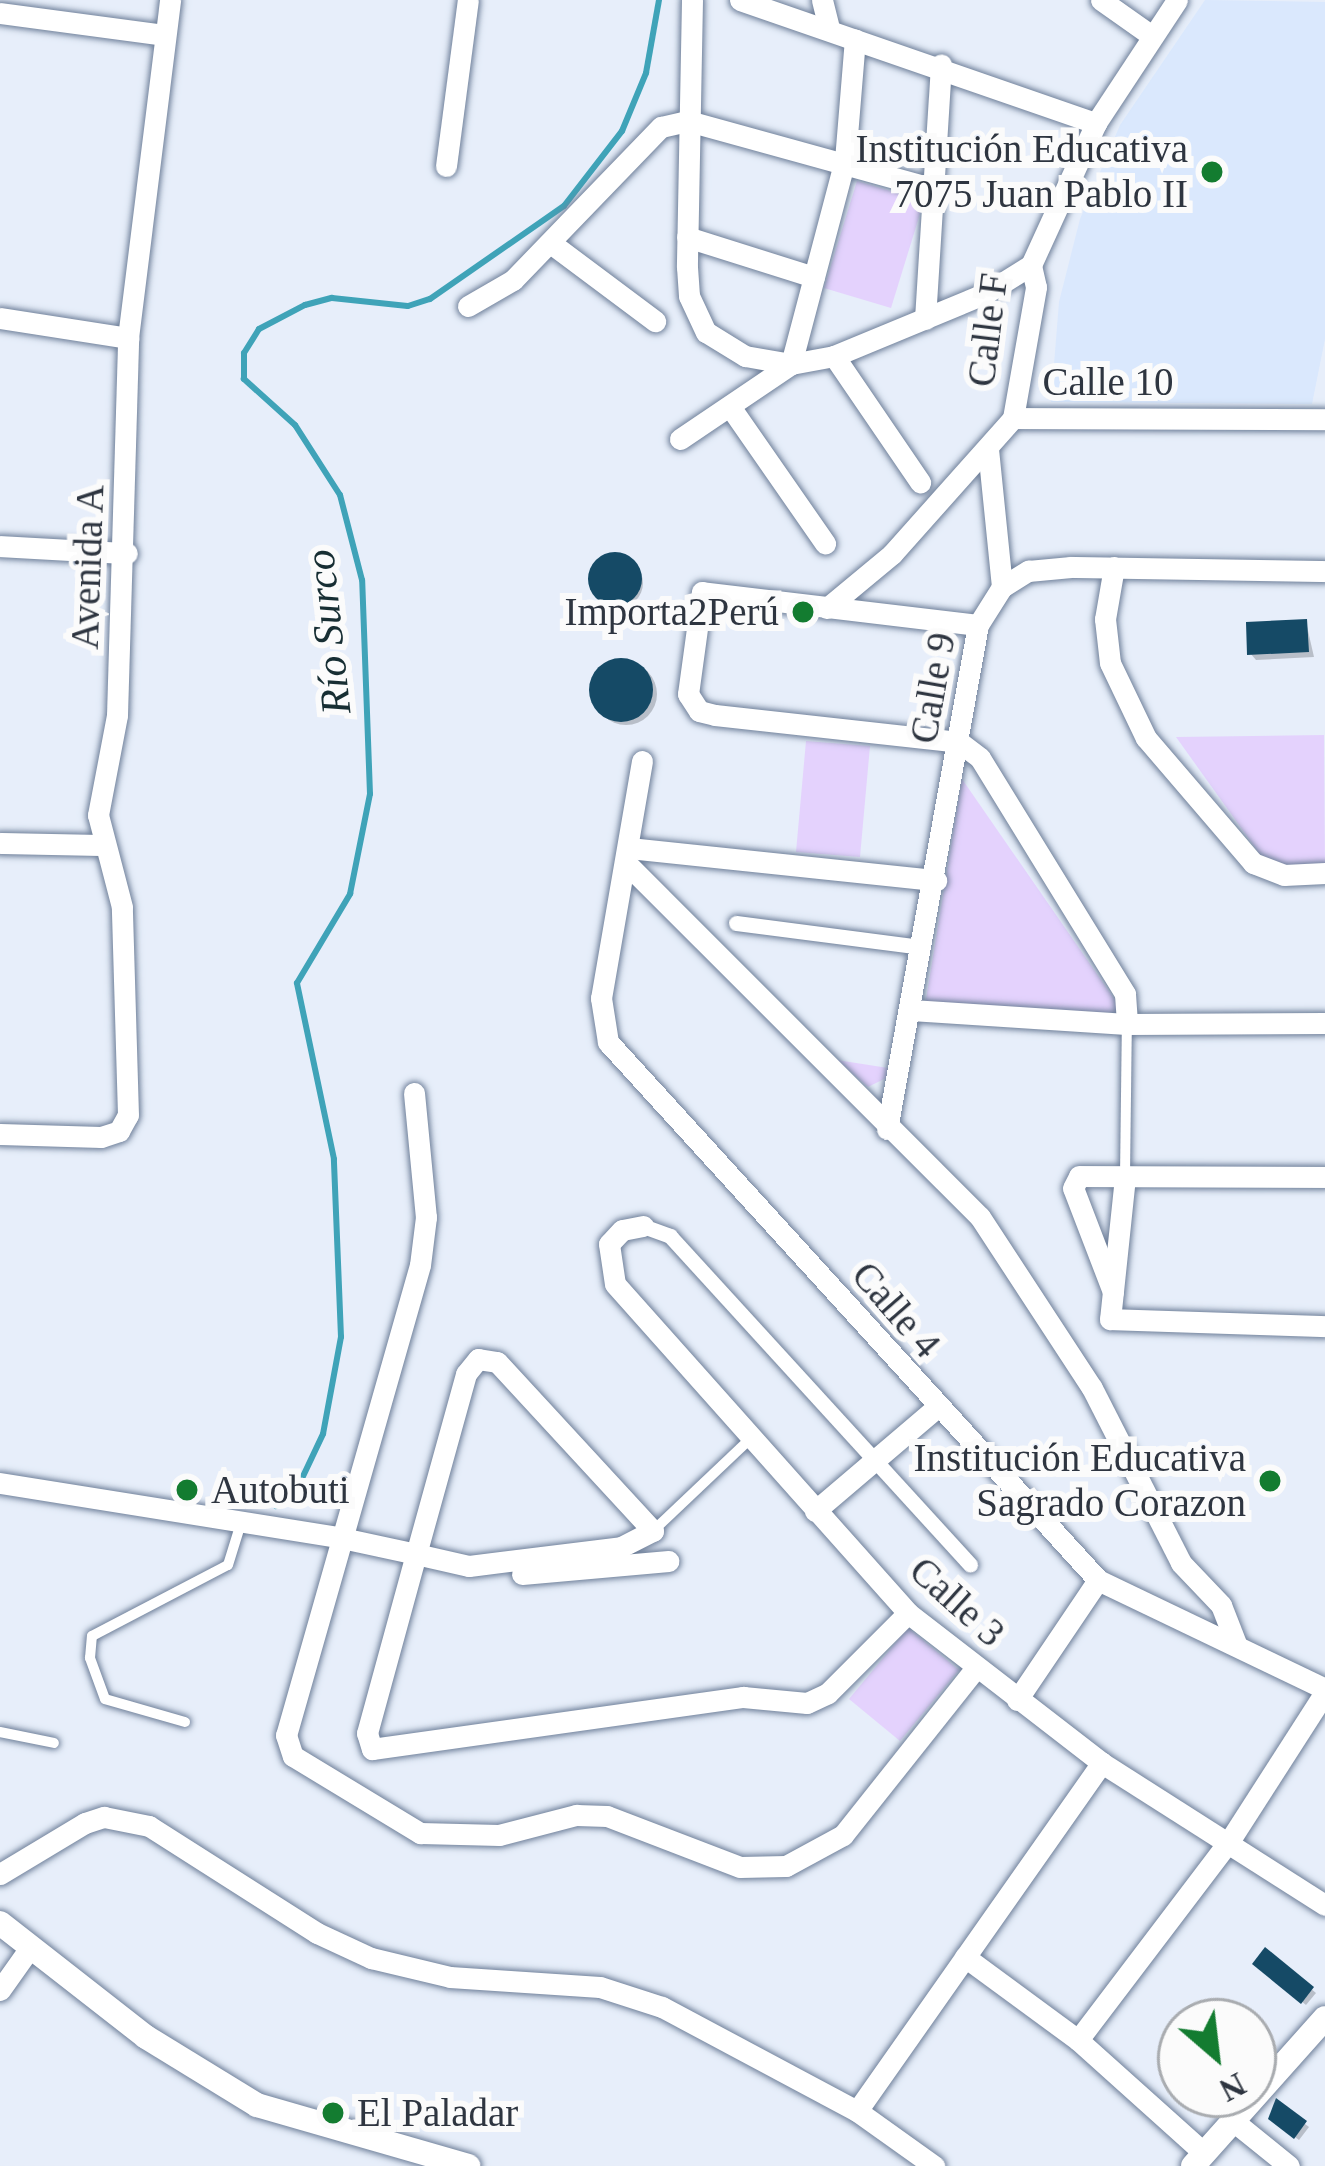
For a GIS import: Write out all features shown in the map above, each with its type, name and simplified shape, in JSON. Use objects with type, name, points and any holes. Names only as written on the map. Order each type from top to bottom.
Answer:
[{"type":"street","name":"Avenida A","points":[[0,1134],[119,1131],[128,1115],[122,907],[102,845],[98,814],[117,715],[127,553],[128,338],[170,0]]},
{"type":"street","points":[[446,166],[468,0]]},
{"type":"street","points":[[692,0],[689,296],[706,332],[745,356],[791,364],[834,356],[926,319],[1030,266]]},
{"type":"street","points":[[740,0],[941,65],[1096,123]]},
{"type":"street","points":[[822,0],[829,29]]},
{"type":"street","points":[[1101,0],[1152,36]]},
{"type":"street","name":"Calle F","points":[[1012,418],[1036,287],[1030,266],[1096,123],[1177,0]]},
{"type":"street","points":[[0,13],[166,34]]},
{"type":"street","points":[[680,440],[791,364],[845,160],[855,39]]},
{"type":"street","points":[[926,319],[922,280],[935,189],[941,65]]},
{"type":"street","points":[[469,306],[513,280],[552,244],[662,127],[688,121],[845,160],[935,189]]},
{"type":"street","points":[[687,237],[814,277]]},
{"type":"street","points":[[552,244],[655,321]]},
{"type":"street","points":[[0,318],[128,338]]},
{"type":"street","points":[[834,356],[920,482]]},
{"type":"street","points":[[731,408],[825,543]]},
{"type":"street","name":"Calle 10","points":[[827,608],[892,554],[1012,418],[1325,419]]},
{"type":"street","points":[[988,449],[1002,587],[1028,571],[1114,567],[1325,571]]},
{"type":"street","points":[[0,546],[127,553]]},
{"type":"street","points":[[1114,567],[1105,620],[1110,663],[1146,738],[1253,863],[1284,875],[1325,874]]},
{"type":"street","name":"Calle 9","points":[[887,1129],[936,880],[978,625],[1002,587]]},
{"type":"street","points":[[978,625],[703,592],[688,684],[693,705],[715,715],[959,742],[993,777],[1125,994],[1127,1024]]},
{"type":"street","name":"Calle 4","points":[[642,760],[601,998],[608,1042],[934,1409],[1098,1580],[1325,1690]]},
{"type":"street","points":[[0,843],[102,845]]},
{"type":"street","points":[[628,856],[936,880]]},
{"type":"street","points":[[628,856],[887,1129],[980,1217],[1092,1388],[1172,1546],[1221,1605],[1237,1646]]},
{"type":"street","points":[[736,922],[922,947]]},
{"type":"street","points":[[910,1010],[1127,1024],[1325,1023]]},
{"type":"street","points":[[414,1093],[426,1217],[420,1265],[286,1748],[420,1833],[453,1839],[607,1816],[740,1867],[786,1866],[843,1835],[976,1669]]},
{"type":"street","points":[[1113,1292],[1073,1188],[1085,1175],[1325,1177]]},
{"type":"street","points":[[1125,1177],[1110,1318],[1325,1326]]},
{"type":"street","points":[[643,1226],[670,1236],[970,1564]]},
{"type":"street","name":"Calle 3","points":[[643,1226],[614,1235],[608,1272],[908,1613],[1102,1763],[1230,1840],[1325,1905]]},
{"type":"street","points":[[469,1566],[621,1547],[653,1531],[497,1362],[478,1359],[466,1374],[367,1733],[372,1749],[742,1696],[807,1703],[828,1693],[908,1613]]},
{"type":"street","points":[[815,1511],[934,1409]]},
{"type":"street","points":[[0,1483],[342,1538],[496,1575],[668,1561]]},
{"type":"street","points":[[1017,1700],[1098,1580]]},
{"type":"street","points":[[1078,2040],[1230,1840],[1325,1690]]},
{"type":"street","points":[[857,2111],[1102,1763]]},
{"type":"street","points":[[0,1874],[85,1823],[125,1819],[149,1826],[343,1947],[450,1977],[600,1987],[662,2007],[857,2111],[934,2166]]},
{"type":"street","points":[[0,1923],[146,2037],[257,2105],[468,2166]]},
{"type":"street","points":[[0,1990],[28,1949]]},
{"type":"street","points":[[965,1957],[1078,2040],[1198,2159],[1320,2030]]},
{"type":"street","points":[[1232,2120],[1289,2166]]},
{"type":"lane","points":[[1125,1177],[1127,1024]]},
{"type":"lane","points":[[653,1531],[750,1438]]},
{"type":"lane","points":[[185,1722],[104,1699],[90,1658],[92,1636],[228,1564],[242,1520]]},
{"type":"lane","points":[[0,1732],[53,1743]]},
{"type":"shaded area","name":"Institución Educativa 7075 Juan Pablo II","points":[[1205,0],[1325,2],[1325,339],[1312,404],[1051,402],[1059,302],[1080,219],[1120,125]]},
{"type":"shaded area","points":[[857,181],[924,201],[891,308],[824,288]]},
{"type":"shaded area","points":[[1324,735],[1325,872],[1264,860],[1176,737]]},
{"type":"shaded area","points":[[806,741],[870,746],[860,857],[796,852]]},
{"type":"shaded area","points":[[962,779],[1124,1013],[925,1005]]},
{"type":"shaded area","points":[[837,1060],[888,1068],[886,1078],[868,1087]]},
{"type":"shaded area","points":[[908,1628],[959,1670],[900,1741],[849,1699]]},
{"type":"building","points":[[615,552],[634,560],[642,579],[634,598],[615,606],[596,598],[588,579],[596,560]]},
{"type":"building","points":[[1307,619],[1309,652],[1247,655],[1246,622]]},
{"type":"building","points":[[621,658],[644,667],[653,690],[644,713],[621,722],[598,713],[589,690],[598,667]]},
{"type":"building","points":[[1265,1947],[1314,1987],[1301,2004],[1252,1964]]},
{"type":"building","points":[[1277,2099],[1307,2121],[1294,2139],[1268,2119],[1277,2118]]},
{"type":"waterway","name":"Río Surco","points":[[276,1506],[297,1489],[323,1434],[341,1337],[334,1159],[297,983],[350,894],[370,794],[362,580],[340,495],[295,425],[244,379],[244,353],[259,329],[305,305],[332,298],[408,306],[430,299],[564,206],[622,131],[646,73],[659,0]]},
{"type":"place","name":"Institución Educativa 7075 Juan Pablo II","points":[[1212,172]]},
{"type":"place","name":"Importa2Perú","points":[[803,612]]},
{"type":"place","name":"Institución Educativa Sagrado Corazon","points":[[1270,1481]]},
{"type":"place","name":"Autobuti","points":[[187,1490]]},
{"type":"place","name":"El Paladar","points":[[333,2113]]}]
